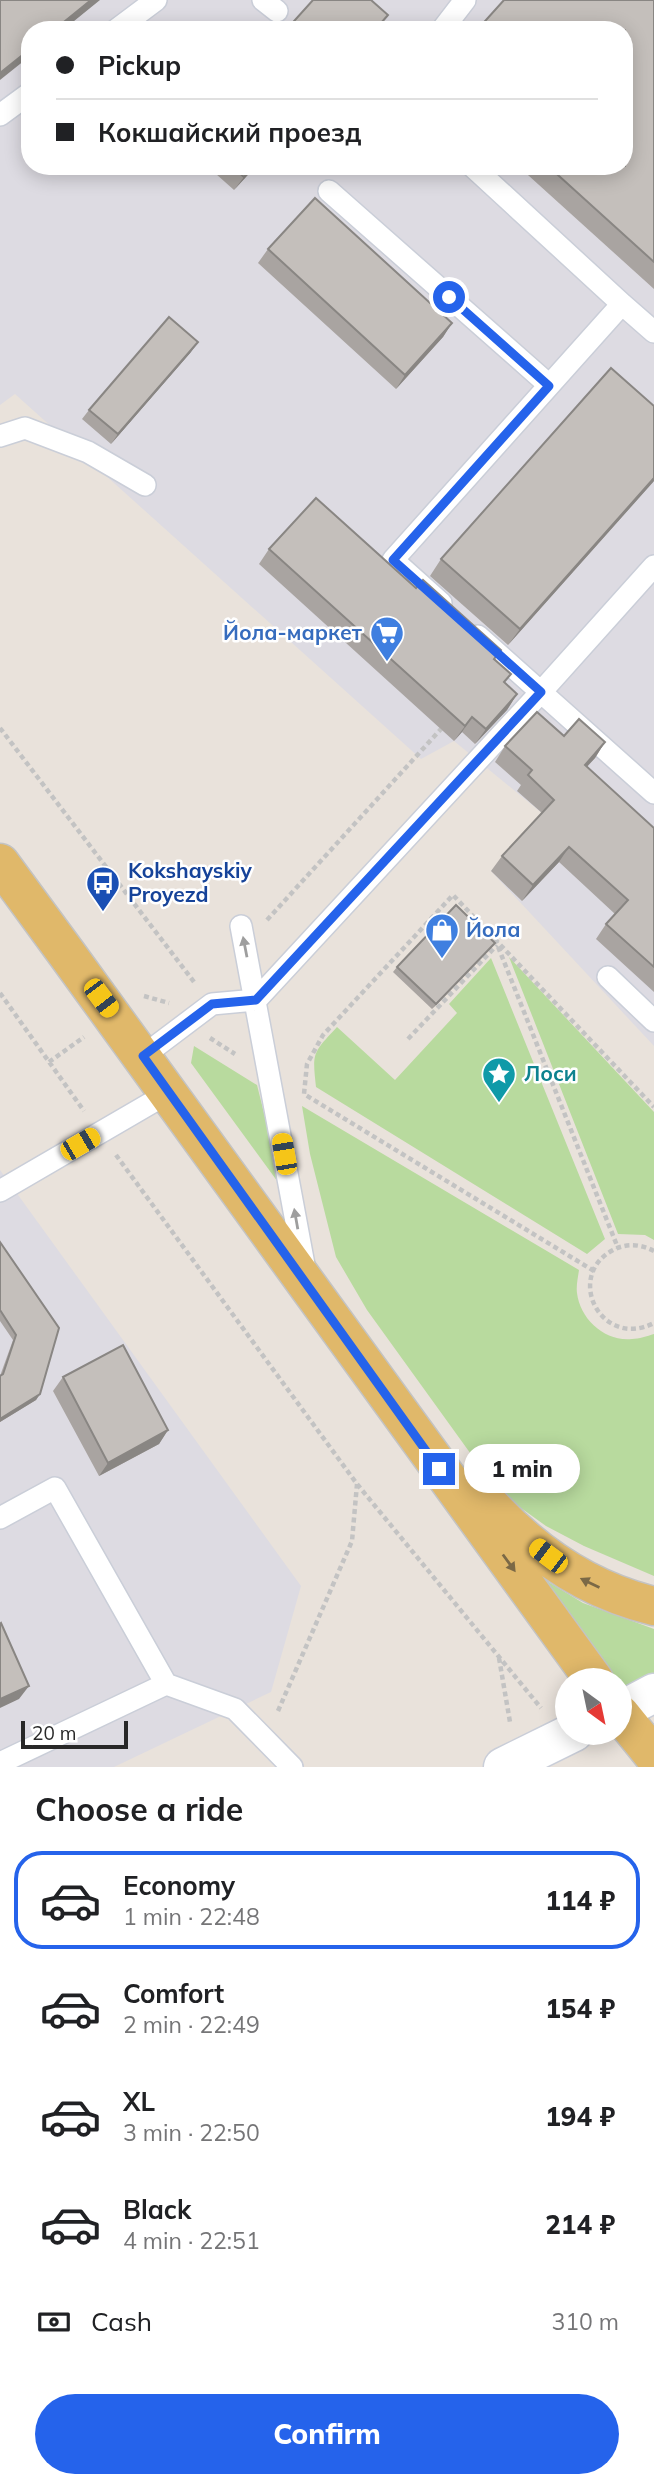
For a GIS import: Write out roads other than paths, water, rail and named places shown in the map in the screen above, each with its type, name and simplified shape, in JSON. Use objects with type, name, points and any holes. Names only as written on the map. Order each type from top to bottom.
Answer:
[{"type":"main road","points":[[0,863],[170,1093],[585,1668]]},
{"type":"main road","points":[[439,1469],[483,1498],[510,1528],[582,1580],[622,1598],[654,1606]]},
{"type":"main road","points":[[632,1728],[654,1756]]},
{"type":"street","points":[[632,1705],[654,1693]]},
{"type":"street","points":[[510,1764],[555,1742]]},
{"type":"lane","points":[[128,21],[156,0]]},
{"type":"lane","points":[[449,21],[465,0]]},
{"type":"lane","points":[[0,115],[21,100]]},
{"type":"lane","points":[[482,175],[654,332]]},
{"type":"lane","points":[[329,191],[549,386]]},
{"type":"lane","points":[[622,304],[393,560],[654,793]]},
{"type":"lane","points":[[0,436],[25,428],[88,452],[145,485]]},
{"type":"lane","points":[[143,1056],[212,1004],[256,1000],[653,567]]},
{"type":"lane","points":[[243,936],[308,1286]]},
{"type":"lane","points":[[608,977],[654,1021]]},
{"type":"lane","points":[[0,1191],[170,1093]]},
{"type":"lane","points":[[0,1518],[55,1488],[166,1684],[235,1709],[292,1767]]},
{"type":"lane","points":[[0,1763],[166,1684]]},
{"type":"place","name":"Йола-маркет","points":[[387,663]]},
{"type":"place","name":"Kokshayskiy Proyezd","points":[[103,913]]},
{"type":"place","name":"Йола","points":[[442,960]]},
{"type":"place","name":"Лоси","points":[[499,1104]]}]
